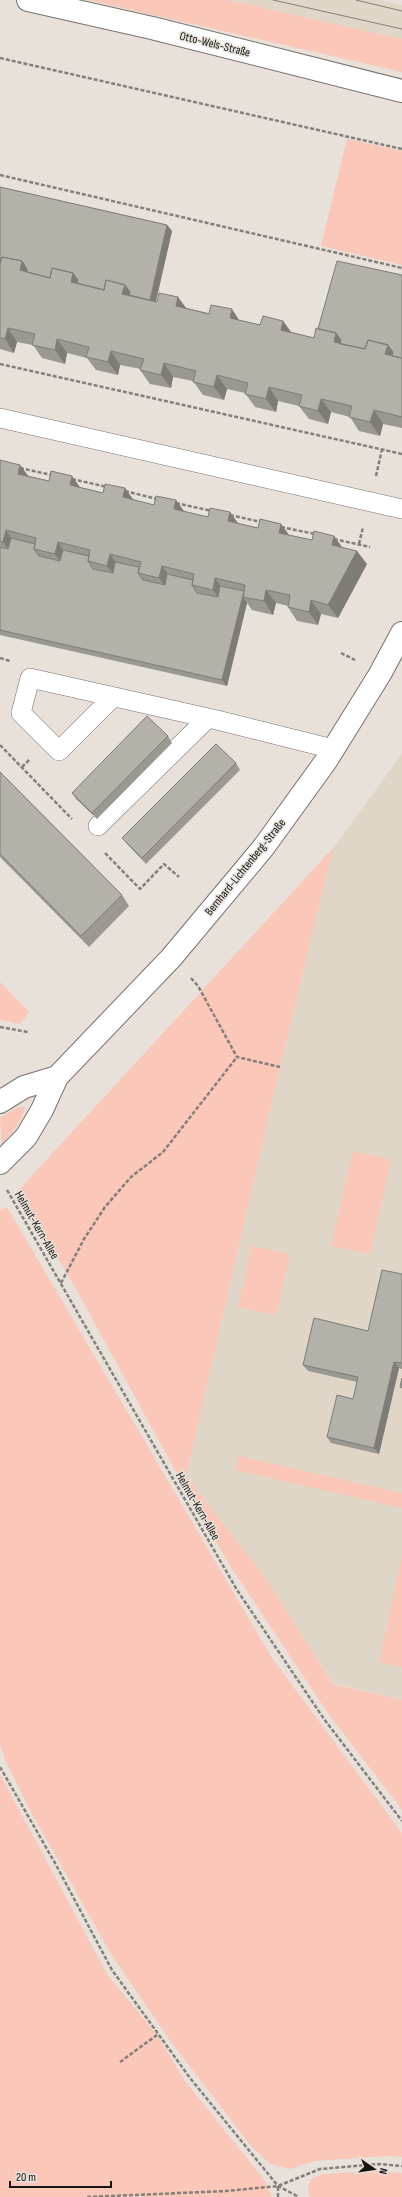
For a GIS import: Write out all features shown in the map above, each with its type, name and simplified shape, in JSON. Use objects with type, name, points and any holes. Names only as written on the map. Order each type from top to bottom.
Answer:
[{"type":"street","name":"Otto-Wels-Straße","points":[[28,0],[152,28],[402,92]]},
{"type":"street","name":"Bernhard-Lichtenberg-Straße","points":[[0,1163],[26,1137],[42,1110],[57,1077],[181,946],[263,848],[334,749],[380,674],[402,633]]},
{"type":"street","name":"Bernhard-Lichtenberg-Straße","points":[[0,1102],[24,1087],[57,1077]]},
{"type":"lane","points":[[0,418],[402,509]]},
{"type":"lane","points":[[113,697],[59,751],[21,713],[30,678],[208,718],[334,749]]},
{"type":"lane","points":[[98,826],[208,718]]},
{"type":"path","points":[[0,58],[402,149]]},
{"type":"path","points":[[0,175],[402,268]]},
{"type":"path","points":[[0,364],[402,454]]},
{"type":"path","points":[[376,477],[382,449]]},
{"type":"path","points":[[16,467],[55,476]]},
{"type":"path","points":[[70,479],[109,488]]},
{"type":"path","points":[[117,490],[164,500]]},
{"type":"path","points":[[172,502],[218,512]]},
{"type":"path","points":[[226,514],[265,523]]},
{"type":"path","points":[[359,544],[364,521]]},
{"type":"path","points":[[273,525],[320,536]]},
{"type":"path","points":[[328,537],[370,547]]},
{"type":"path","points":[[0,745],[77,824]]},
{"type":"path","points":[[22,767],[31,758]]},
{"type":"path","points":[[104,852],[140,889],[164,864],[179,877]]},
{"type":"path","points":[[198,986],[237,1057],[280,1067]]},
{"type":"path","points":[[0,1027],[28,1032]]},
{"type":"path","points":[[61,1283],[84,1239],[105,1207],[132,1177],[163,1152],[237,1057]]},
{"type":"path","name":"Helmut-Kern-Allee","points":[[4,1184],[237,1590],[324,1719],[402,1821]]},
{"type":"path","points":[[0,1767],[56,1863],[112,1970],[157,2034],[278,2186],[299,2197]]},
{"type":"path","points":[[120,2062],[157,2034]]},
{"type":"path","points":[[88,2197],[226,2191],[278,2186],[320,2169],[379,2164],[402,2166]]},
{"type":"path","points":[[278,2186],[278,2197]]},
{"type":"shaded area","points":[[88,0],[228,0],[402,39],[402,72]]},
{"type":"shaded area","points":[[228,0],[379,0],[402,5],[402,39]]},
{"type":"shaded area","points":[[347,139],[402,151],[402,265],[321,246]]},
{"type":"shaded area","points":[[402,754],[402,1700],[333,1683],[265,1577],[186,1476],[280,1067],[333,848]]},
{"type":"shaded area","points":[[333,848],[280,1067],[186,1476],[265,1577],[333,1684],[402,1700],[402,1810],[327,1712],[229,1564],[187,1492],[70,1278],[17,1192]]},
{"type":"shaded area","points":[[0,982],[29,1012],[20,1024],[0,1020]]},
{"type":"shaded area","points":[[19,1107],[25,1107],[22,1117],[2,1144],[0,1118]]},
{"type":"shaded area","points":[[353,1151],[391,1160],[370,1254],[331,1246]]},
{"type":"shaded area","points":[[7,1207],[272,1658],[402,1833],[402,2157],[387,2156],[315,2161],[290,2169],[270,2164],[251,2146],[171,2042],[111,1954],[31,1812],[5,1760],[0,1744],[0,1210]]},
{"type":"shaded area","points":[[252,1246],[290,1254],[276,1315],[238,1307]]},
{"type":"shaded area","points":[[238,1456],[402,1493],[402,1508],[235,1470]]},
{"type":"shaded area","points":[[402,1556],[402,1667],[379,1662]]},
{"type":"shaded area","points":[[0,1774],[107,1974],[157,2035],[185,2081],[263,2178],[272,2197],[0,2197]]},
{"type":"shaded area","points":[[378,2171],[402,2173],[402,2197],[311,2197],[309,2195],[308,2189],[311,2179],[322,2174]]},
{"type":"building","points":[[0,187],[167,225],[150,300],[129,295],[130,292],[125,285],[106,280],[104,290],[77,283],[78,280],[73,273],[52,268],[50,278],[27,272],[27,269],[22,261],[2,257],[0,263]]},
{"type":"building","points":[[2,257],[22,261],[20,270],[50,278],[52,268],[73,273],[71,282],[104,290],[106,280],[125,285],[122,294],[157,302],[159,293],[178,297],[176,306],[209,314],[211,305],[232,309],[230,318],[260,325],[263,316],[283,321],[281,330],[314,338],[316,328],[336,333],[334,342],[365,349],[368,340],[388,345],[385,354],[402,358],[402,417],[374,410],[370,422],[349,417],[352,406],[321,399],[318,411],[299,406],[302,395],[269,387],[266,399],[245,394],[248,383],[217,375],[214,387],[193,382],[196,371],[164,363],[161,375],[140,370],[144,359],[111,351],[108,362],[86,357],[89,347],[57,339],[55,350],[32,345],[35,334],[8,328],[5,339],[0,338],[0,263]]},
{"type":"building","points":[[337,261],[402,275],[402,358],[392,356],[393,352],[388,345],[368,340],[365,349],[340,344],[341,340],[336,333],[318,329]]},
{"type":"building","points":[[0,460],[20,465],[18,474],[49,481],[51,471],[72,476],[70,485],[103,493],[105,484],[125,488],[123,497],[154,505],[156,496],[176,500],[174,509],[208,517],[210,508],[230,512],[228,521],[258,528],[260,519],[281,524],[279,533],[312,540],[314,531],[334,536],[332,545],[357,551],[328,605],[311,600],[309,612],[288,607],[290,595],[266,590],[264,601],[243,597],[245,585],[215,578],[213,590],[192,585],[194,574],[162,566],[159,578],[138,573],[141,562],[110,554],[107,566],[88,561],[90,550],[58,542],[55,554],[34,549],[36,538],[6,530],[3,542],[0,541]]},
{"type":"building","points":[[11,538],[35,544],[34,549],[39,556],[60,561],[63,550],[89,556],[88,561],[93,569],[113,573],[115,562],[139,567],[138,573],[143,580],[165,585],[167,574],[193,580],[192,585],[197,593],[218,597],[220,586],[244,591],[222,680],[0,630],[0,547],[8,549]]},
{"type":"building","points":[[147,716],[168,736],[92,813],[72,793]]},
{"type":"building","points":[[216,744],[236,763],[142,858],[122,838]]},
{"type":"building","points":[[0,772],[122,895],[81,936],[0,854]]},
{"type":"building","points":[[382,1270],[402,1274],[402,1363],[394,1362],[374,1448],[327,1437],[337,1395],[353,1399],[358,1377],[303,1365],[314,1318],[368,1331]]},
{"type":"tram line","points":[[273,0],[402,29]]},
{"type":"tram line","points":[[356,0],[402,11]]}]
